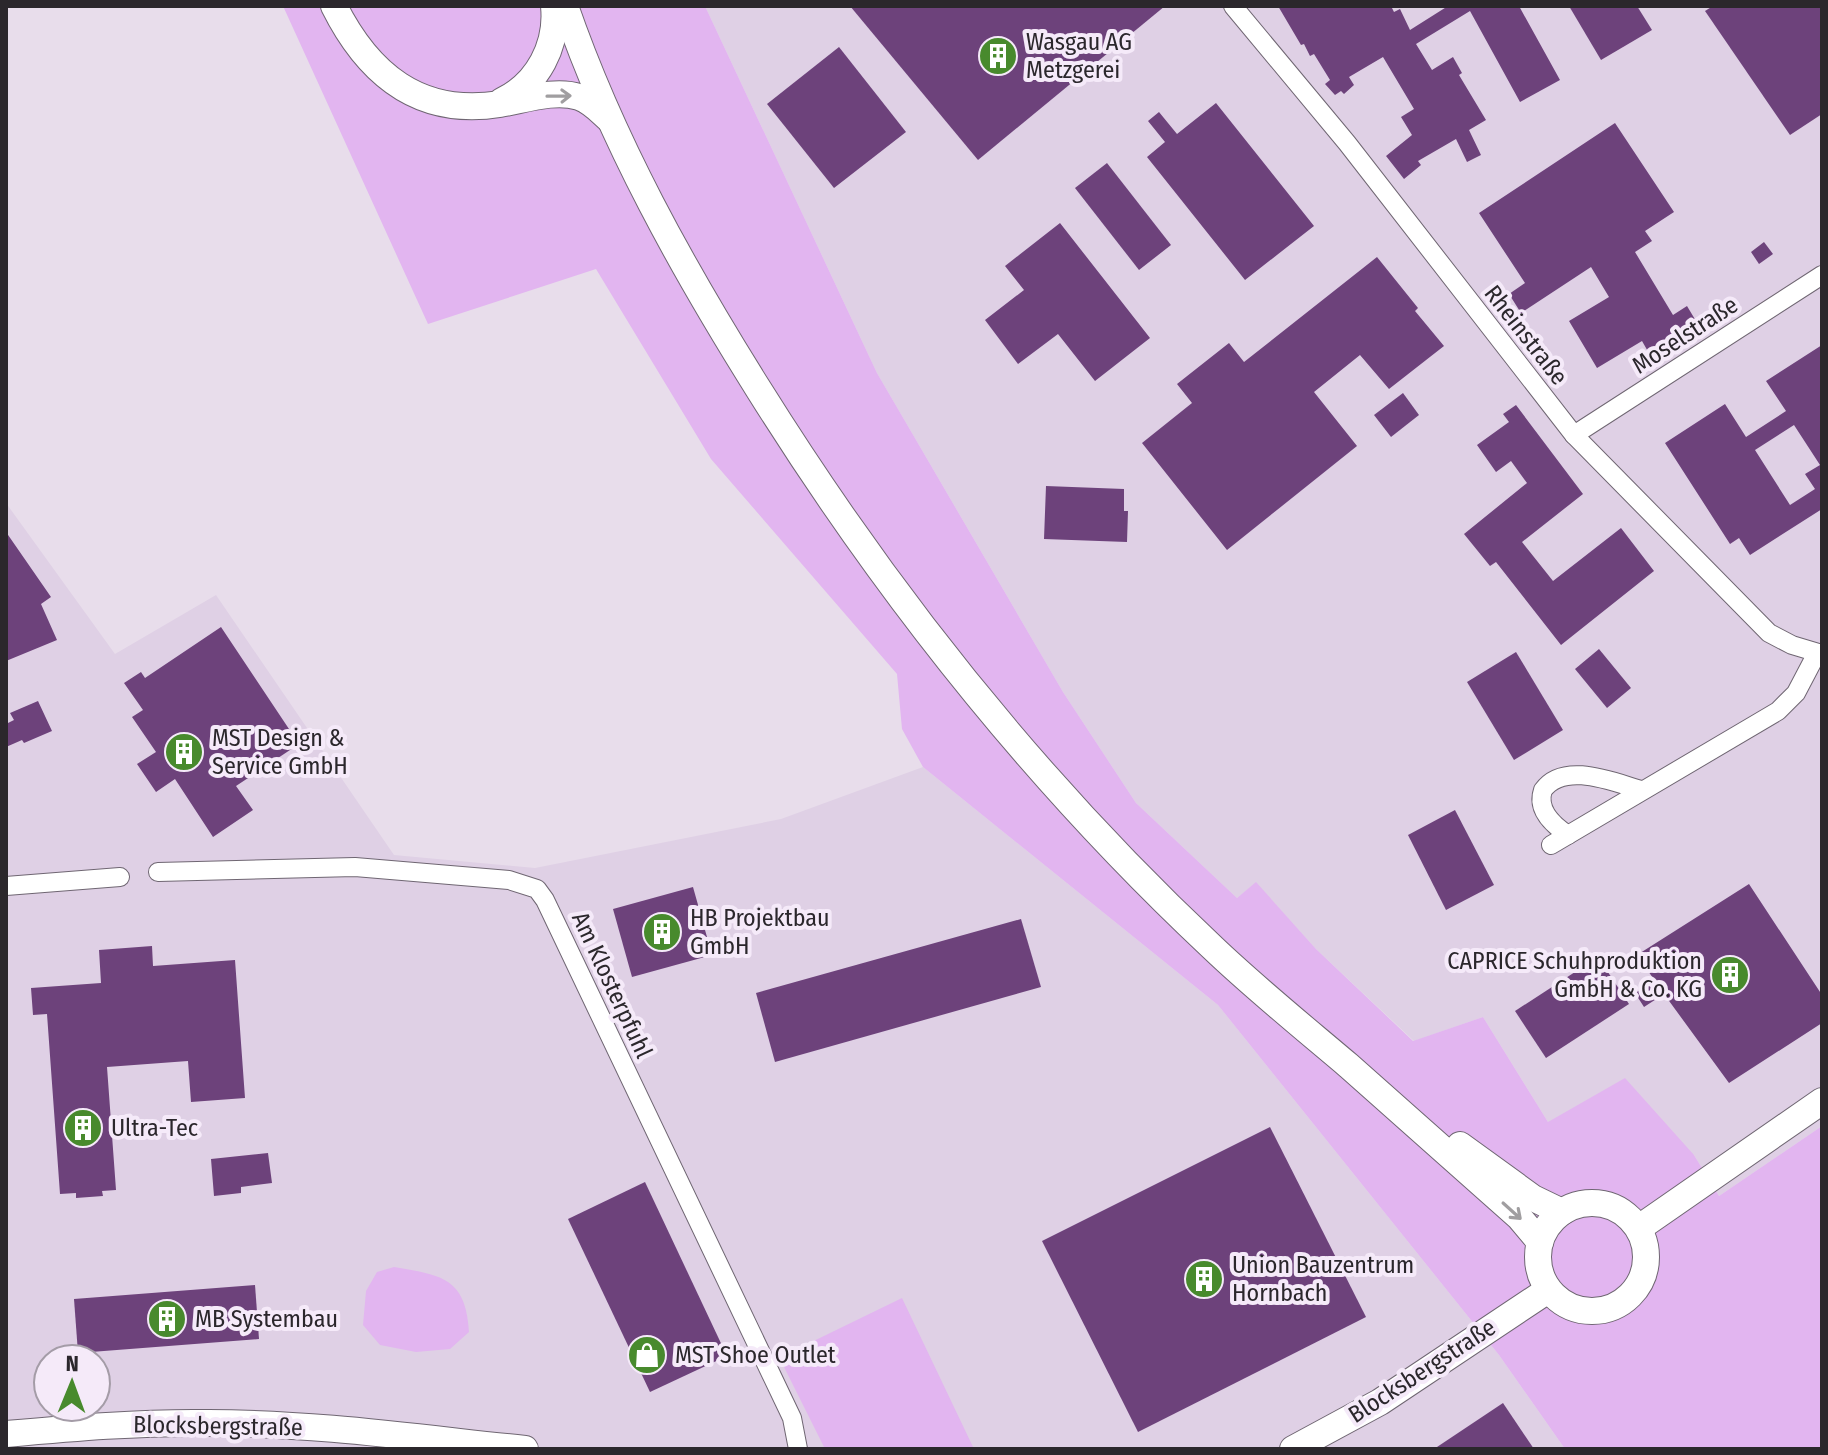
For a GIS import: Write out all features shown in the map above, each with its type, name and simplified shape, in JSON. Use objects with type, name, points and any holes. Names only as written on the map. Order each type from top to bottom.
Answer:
[{"type":"main road","points":[[334,6],[348,35],[364,56],[394,83],[432,101],[467,106],[577,96],[587,100],[614,125]]},
{"type":"main road","points":[[495,104],[511,97],[539,69],[552,42],[554,6]]},
{"type":"main road","points":[[565,6],[614,125],[687,272],[778,421],[893,588],[961,675],[1085,818],[1213,949],[1519,1217],[1540,1242]]},
{"type":"main road","points":[[1349,1066],[1533,1198],[1562,1212]]},
{"type":"main road","points":[[1639,1228],[1822,1101]]},
{"type":"main road","points":[[1589,1203],[1604,1204],[1617,1209],[1639,1228],[1646,1245],[1647,1264],[1641,1282],[1623,1302],[1597,1312],[1579,1310],[1562,1303],[1548,1290],[1540,1275],[1537,1258],[1548,1225],[1562,1212],[1589,1203]]},
{"type":"main road","name":"Blocksbergstraße","points":[[1293,1449],[1380,1402],[1548,1290]]},
{"type":"main road","name":"Blocksbergstraße","points":[[6,1434],[145,1423],[225,1423],[339,1429],[525,1449]]},
{"type":"street","name":"Rheinstraße","points":[[1233,6],[1347,143],[1574,435],[1769,633],[1820,654],[1802,685],[1778,711],[1551,845]]},
{"type":"street","name":"Moselstraße","points":[[1574,435],[1822,275]]},
{"type":"street","points":[[1568,835],[1555,826],[1542,806],[1543,790],[1555,779],[1565,776],[1594,778],[1641,790]]},
{"type":"street","name":"Am Klosterpfuhl","points":[[158,872],[355,867],[509,880],[537,889],[545,900],[792,1418],[798,1449]]},
{"type":"street","points":[[6,886],[120,877]]},
{"type":"shaded area","points":[[283,6],[705,6],[877,373],[1063,692],[1136,803],[1237,898],[1256,882],[1316,949],[1413,1041],[1483,1017],[1548,1122],[1625,1078],[1694,1155],[1719,1196],[1822,1126],[1822,1449],[1565,1449],[1499,1355],[1218,1005],[923,767],[902,729],[897,674],[711,459],[596,269],[428,324]]},
{"type":"shaded area","points":[[705,6],[1822,6],[1822,1126],[1719,1196],[1694,1155],[1548,1122],[1483,1017],[1414,1041],[1316,949],[1256,883],[1237,898],[1136,803],[1063,692],[877,373]]},
{"type":"shaded area","points":[[6,503],[115,654],[216,595],[394,855],[535,868],[781,819],[923,767],[1218,1005],[1499,1355],[1565,1449],[6,1449]]},
{"type":"shaded area","points":[[394,1267],[438,1277],[457,1290],[467,1314],[469,1332],[450,1349],[416,1352],[380,1345],[363,1325],[366,1291],[377,1272]]},
{"type":"shaded area","points":[[902,1298],[974,1449],[825,1449],[784,1367],[789,1353]]},
{"type":"building","name":"Wasgau AG Metzgerei","points":[[850,6],[1165,6],[978,160]]},
{"type":"building","points":[[1278,6],[1391,6],[1394,12],[1400,9],[1410,30],[1448,6],[1519,6],[1560,80],[1520,102],[1470,11],[1416,44],[1432,70],[1453,57],[1462,73],[1459,75],[1486,120],[1469,130],[1481,155],[1467,162],[1456,139],[1418,161],[1421,165],[1404,179],[1386,156],[1412,135],[1401,117],[1414,109],[1383,57],[1349,77],[1354,85],[1344,94],[1341,91],[1335,95],[1325,84],[1330,80],[1314,54],[1310,56],[1304,44],[1301,45]]},
{"type":"building","points":[[1569,6],[1637,6],[1652,30],[1601,60]]},
{"type":"building","points":[[1713,6],[1822,6],[1822,114],[1790,135],[1705,11]]},
{"type":"building","points":[[839,47],[906,132],[834,188],[767,104]]},
{"type":"building","points":[[1216,103],[1314,226],[1245,280],[1147,157],[1165,142],[1148,121],[1159,112],[1177,134]]},
{"type":"building","points":[[1615,123],[1674,212],[1645,231],[1652,241],[1635,252],[1673,315],[1687,306],[1699,326],[1650,355],[1642,341],[1597,368],[1569,321],[1609,297],[1591,267],[1521,313],[1509,294],[1525,283],[1479,213]]},
{"type":"building","points":[[1107,163],[1171,245],[1139,270],[1075,188]]},
{"type":"building","points":[[1060,223],[1150,338],[1095,381],[1058,334],[1018,364],[985,320],[1024,290],[1005,266]]},
{"type":"building","points":[[1764,242],[1773,254],[1759,264],[1751,252]]},
{"type":"building","points":[[1377,257],[1444,346],[1389,389],[1360,355],[1314,392],[1357,446],[1227,550],[1142,443],[1192,403],[1177,384],[1229,343],[1244,362]]},
{"type":"building","points":[[1822,345],[1822,509],[1750,555],[1739,538],[1730,544],[1665,443],[1725,404],[1746,437],[1786,411],[1766,381]],"holes":[[[1794,425],[1820,465],[1805,474],[1815,489],[1790,505],[1755,450]]]},
{"type":"building","points":[[1403,393],[1419,415],[1391,437],[1374,415]]},
{"type":"building","points":[[1516,405],[1583,494],[1522,542],[1553,581],[1621,528],[1654,571],[1561,645],[1496,562],[1490,566],[1464,534],[1527,483],[1511,461],[1496,472],[1477,445],[1509,422],[1503,414]]},
{"type":"building","points":[[1046,486],[1124,489],[1124,511],[1128,511],[1127,542],[1044,539]]},
{"type":"building","points":[[6,532],[51,597],[41,604],[57,640],[6,661]]},
{"type":"building","points":[[221,627],[299,744],[236,786],[253,810],[213,837],[175,779],[156,792],[137,764],[156,752],[132,717],[143,710],[124,683],[141,672],[145,678]]},
{"type":"building","points":[[1599,649],[1631,688],[1607,708],[1575,669]]},
{"type":"building","points":[[1516,652],[1563,730],[1514,760],[1467,682]]},
{"type":"building","points":[[38,701],[52,731],[6,747],[6,724],[14,720],[10,713]]},
{"type":"building","points":[[1455,810],[1494,885],[1446,910],[1408,835]]},
{"type":"building","name":"CAPRICE Schuhproduktion GmbH & Co. KG","points":[[1749,884],[1822,995],[1822,1023],[1729,1083],[1664,994],[1644,1007],[1635,993],[1655,981],[1637,955]]},
{"type":"building","name":"HB Projektbau GmbH","points":[[693,887],[712,955],[632,977],[613,909]]},
{"type":"building","points":[[1021,919],[1041,987],[775,1062],[756,993]]},
{"type":"building","points":[[152,946],[153,966],[235,960],[245,1098],[191,1102],[188,1061],[107,1067],[116,1190],[102,1191],[103,1196],[76,1198],[76,1193],[60,1194],[47,1014],[33,1015],[31,988],[101,983],[99,950]]},
{"type":"building","points":[[1598,957],[1629,1004],[1546,1058],[1515,1011]]},
{"type":"building","name":"Union Bauzentrum Hornbach","points":[[1270,1127],[1366,1317],[1138,1432],[1042,1241]]},
{"type":"building","points":[[268,1153],[272,1183],[241,1187],[241,1193],[214,1196],[211,1159]]},
{"type":"building","points":[[645,1182],[727,1356],[650,1392],[568,1219]]},
{"type":"building","name":"MB Systembau","points":[[255,1285],[259,1339],[112,1350],[112,1343],[77,1343],[74,1299]]},
{"type":"building","points":[[1503,1403],[1534,1449],[1434,1449]]},
{"type":"place","name":"Wasgau AG Metzgerei","points":[[998,56]]},
{"type":"place","name":"MST Design & Service GmbH","points":[[184,752]]},
{"type":"place","name":"HB Projektbau GmbH","points":[[662,932]]},
{"type":"place","name":"CAPRICE Schuhproduktion GmbH & Co. KG","points":[[1730,975]]},
{"type":"place","name":"Ultra-Tec","points":[[83,1128]]},
{"type":"place","name":"Union Bauzentrum Hornbach","points":[[1204,1279]]},
{"type":"place","name":"MB Systembau","points":[[167,1319]]},
{"type":"place","name":"MST Shoe Outlet","points":[[647,1355]]}]
